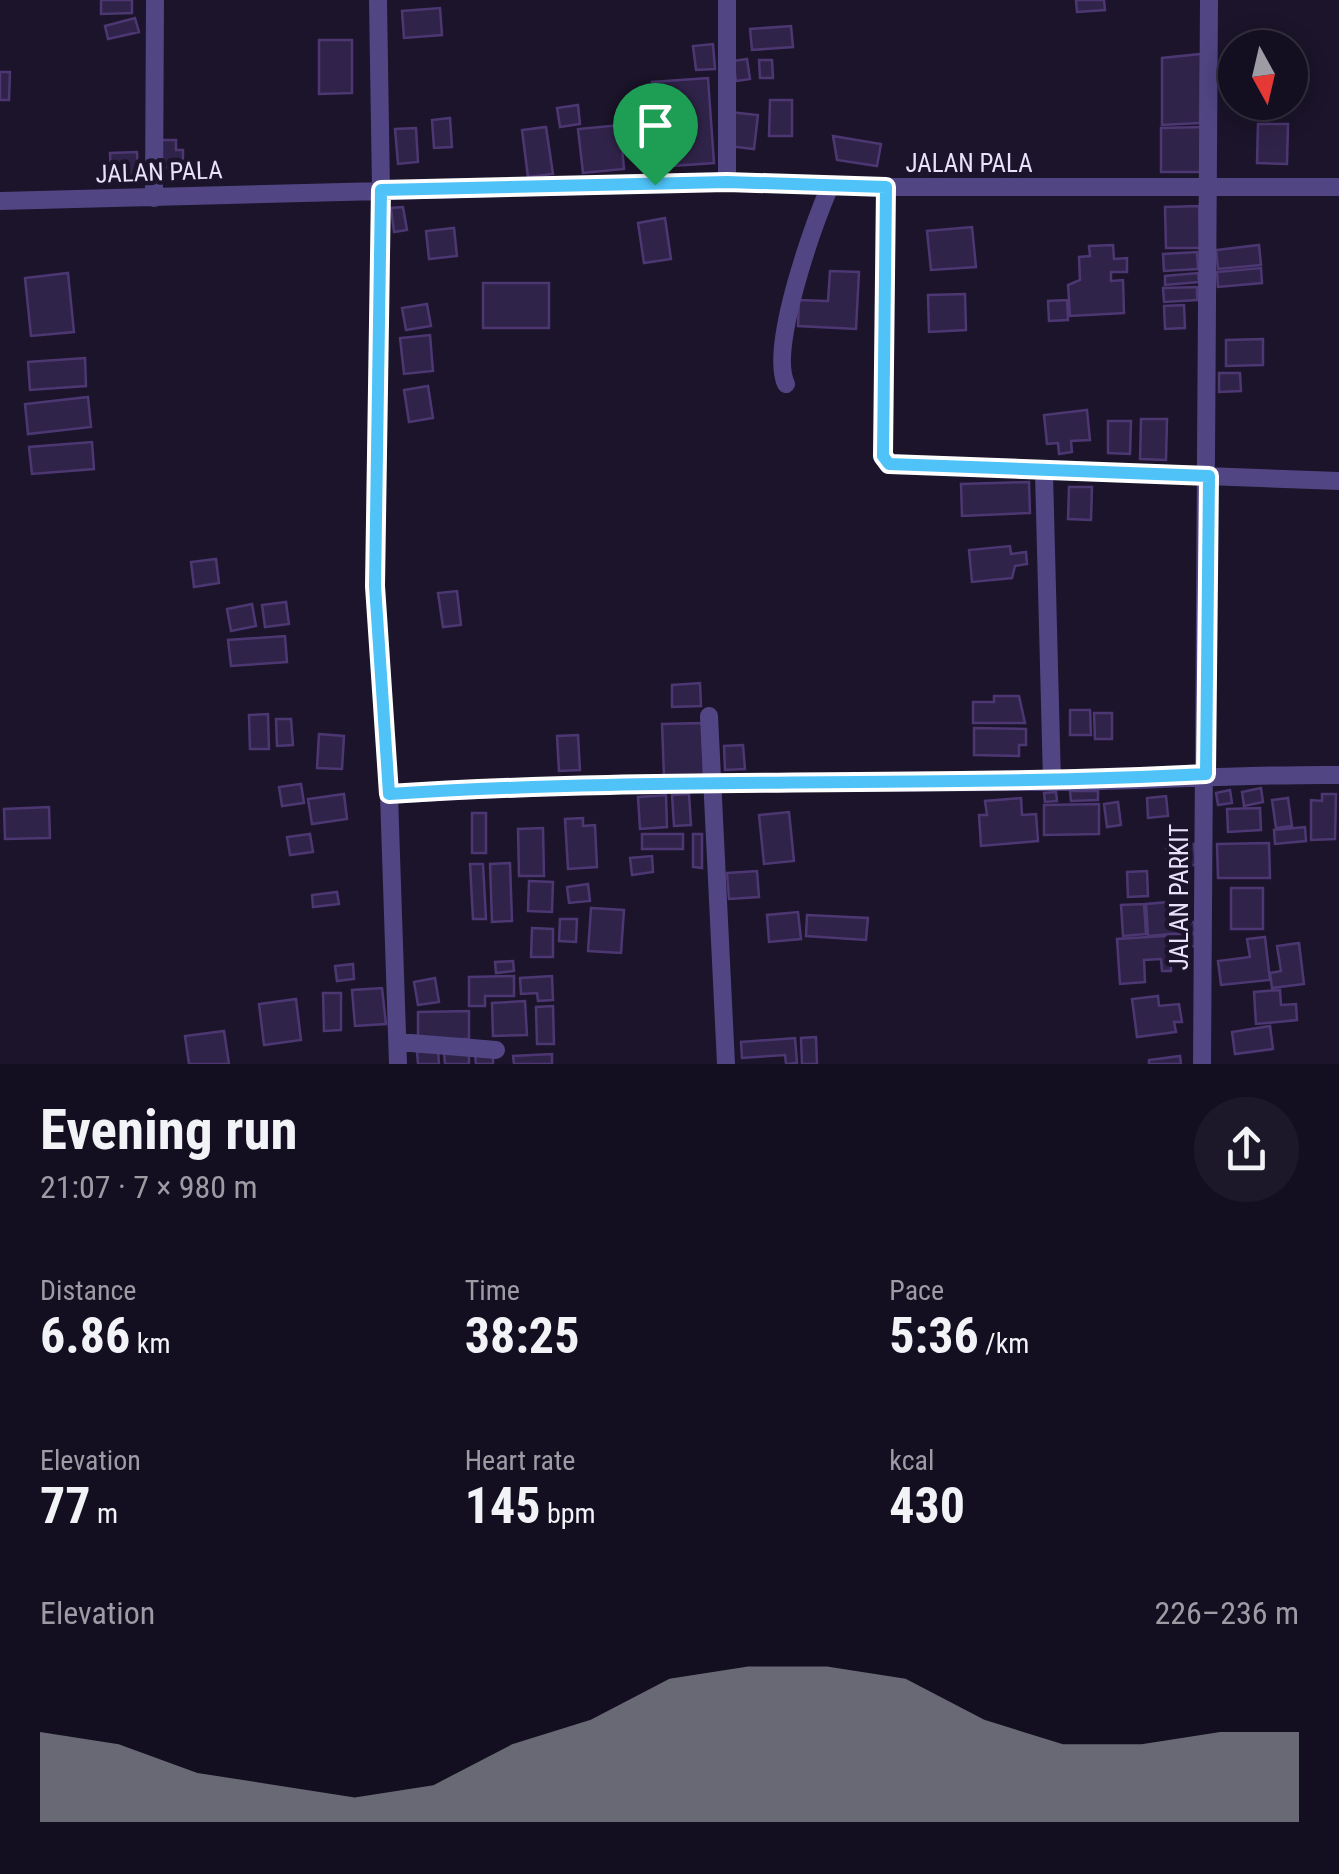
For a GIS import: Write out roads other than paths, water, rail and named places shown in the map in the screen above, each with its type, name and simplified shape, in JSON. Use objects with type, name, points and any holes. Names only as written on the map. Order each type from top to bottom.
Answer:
[{"type":"street","points":[[154,0],[154,198]]},
{"type":"street","points":[[378,0],[381,190],[375,586],[389,794],[398,1064]]},
{"type":"street","points":[[727,0],[727,182]]},
{"type":"street","name":"JALAN PARKIT","points":[[1202,1064],[1209,476],[1209,0]]},
{"type":"street","name":"JALAN PALA","points":[[0,201],[727,182],[886,187],[1339,188]]},
{"type":"street","points":[[786,384],[790,310],[804,250],[830,186]]},
{"type":"street","points":[[886,187],[883,456],[898,467],[1339,481]]},
{"type":"street","points":[[1044,473],[1052,782]]},
{"type":"street","points":[[709,716],[726,1064]]},
{"type":"street","points":[[389,794],[820,780],[1052,782],[1206,774],[1339,775]]},
{"type":"street","points":[[399,1042],[496,1050]]}]
